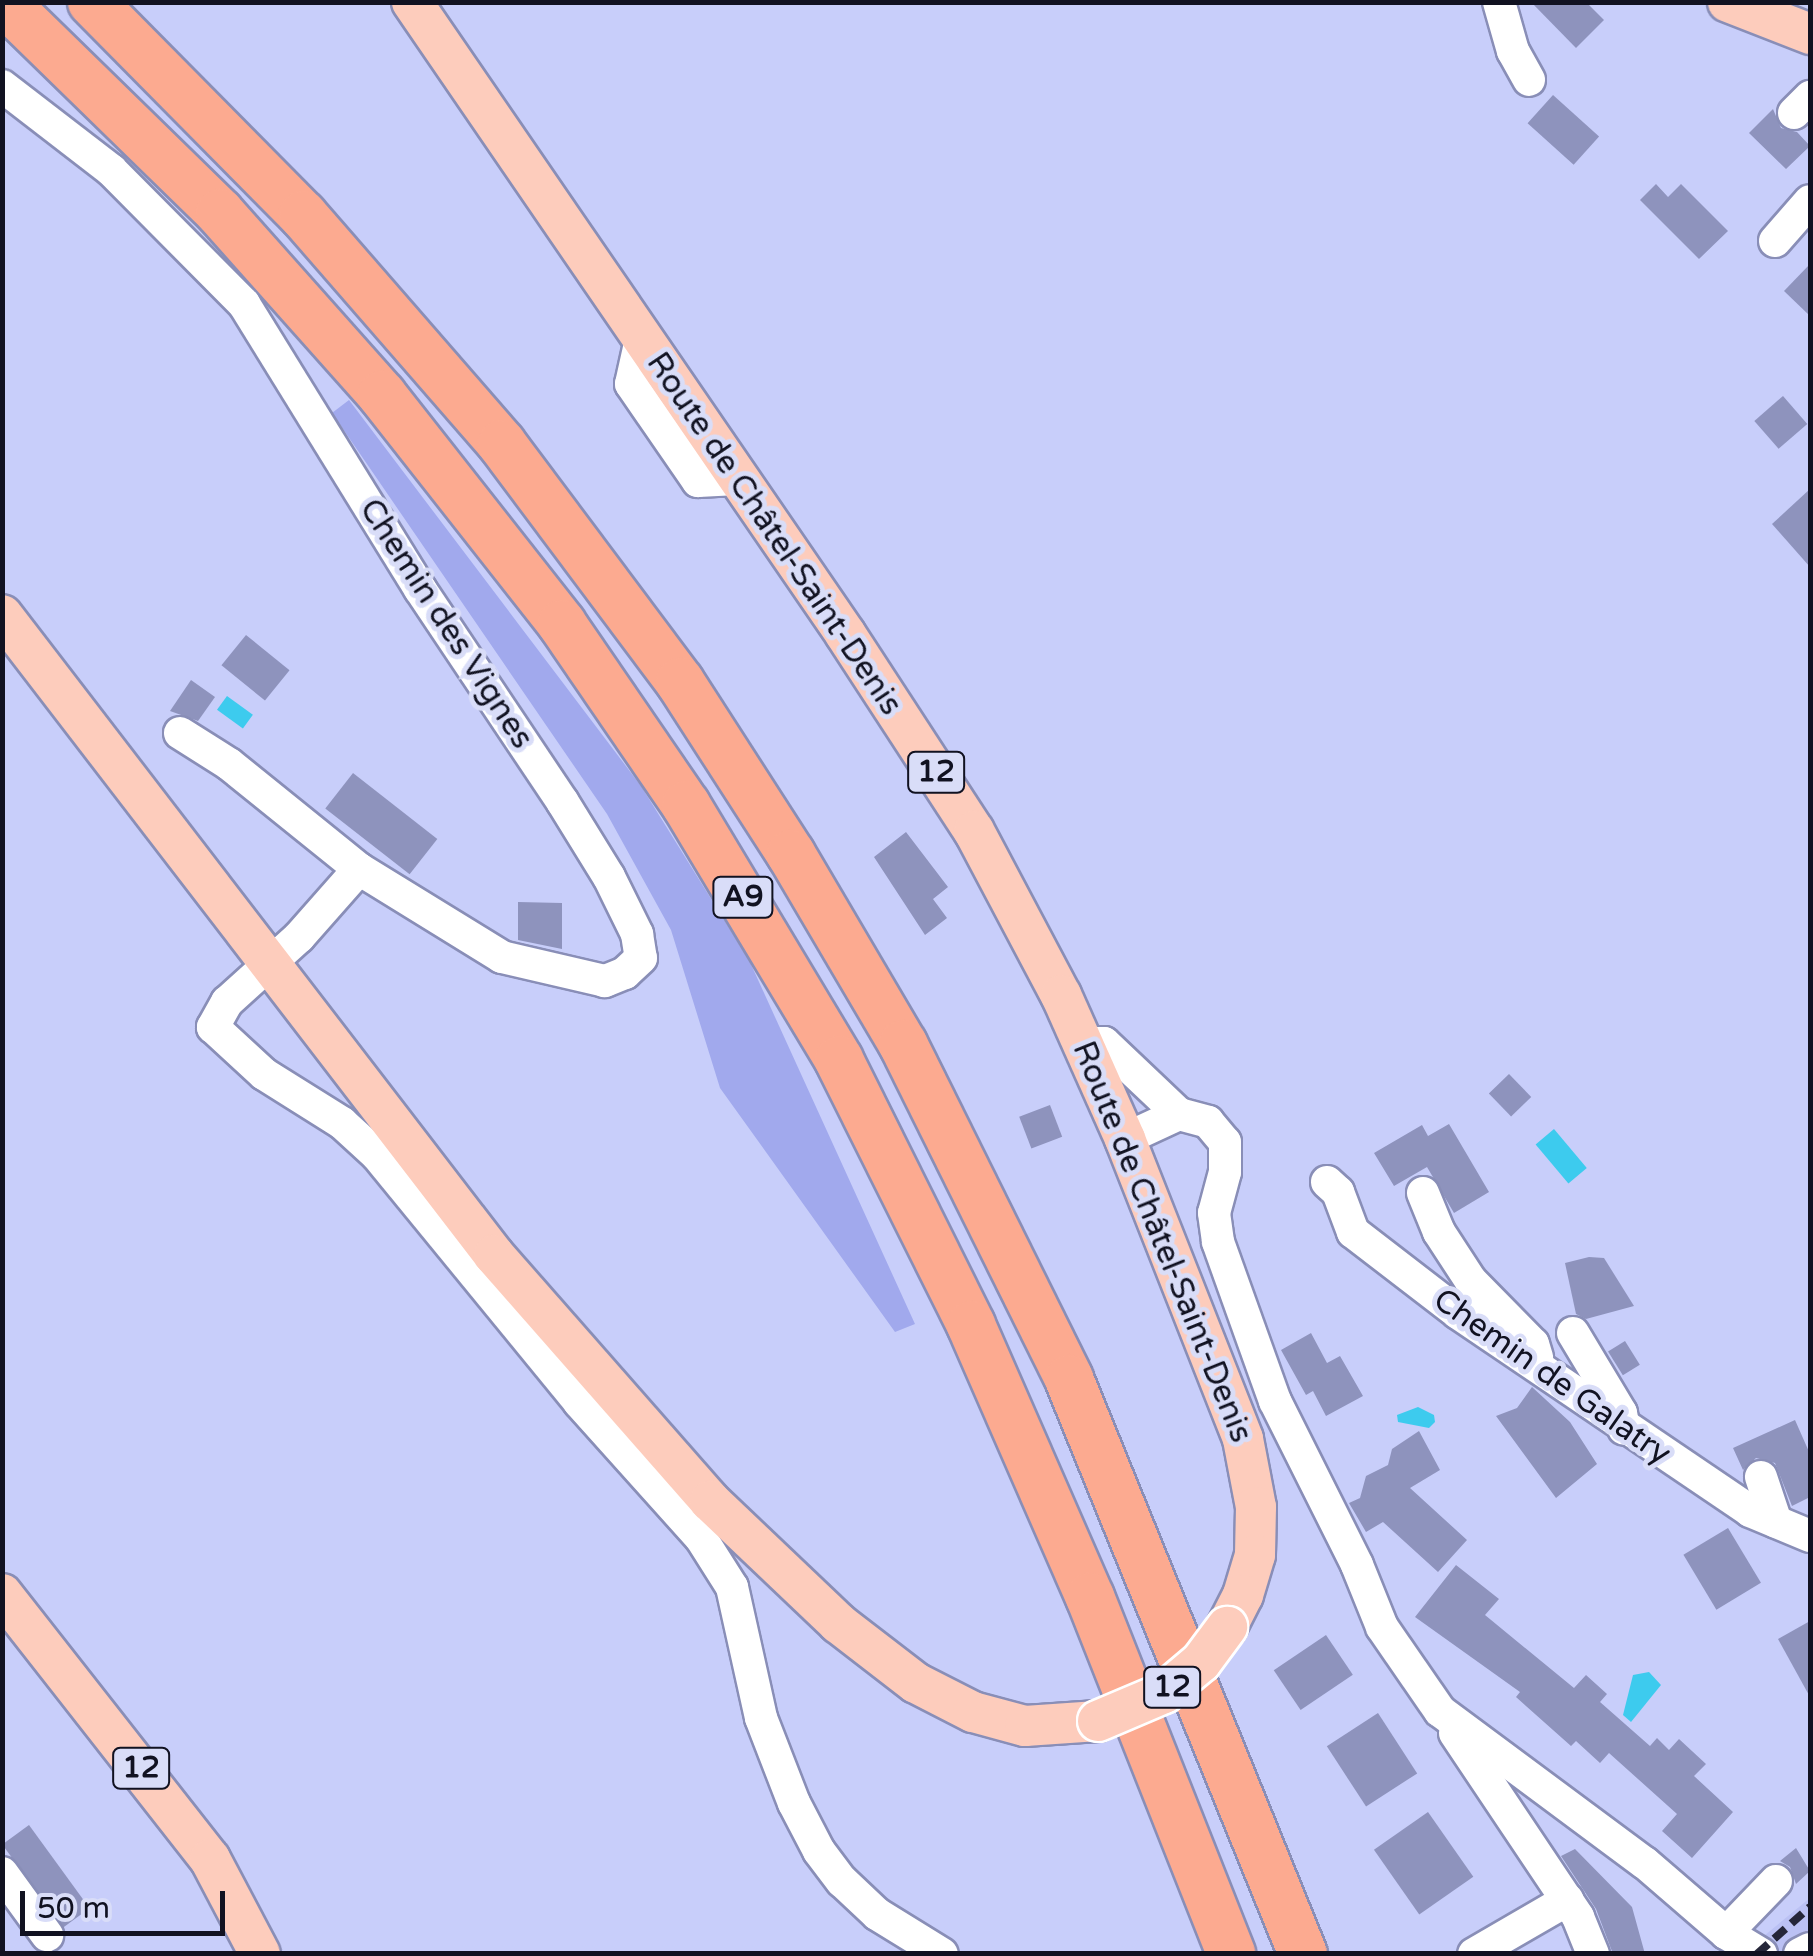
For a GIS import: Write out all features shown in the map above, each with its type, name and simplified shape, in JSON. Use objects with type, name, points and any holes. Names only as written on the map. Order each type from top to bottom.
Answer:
[{"type":"highway","name":"A9","points":[[4,2],[158,150],[382,395],[562,624],[706,837],[839,1060],[971,1325],[1090,1597],[1231,1954]]},
{"type":"highway","name":"A9","points":[[92,2],[303,215],[502,444],[680,682],[792,854],[903,1044],[1069,1379],[1303,1954]]},
{"type":"main road","name":"Route de Châtel-Saint-Denis","points":[[2,615],[562,1337],[710,1501],[838,1623],[916,1683],[973,1712],[1025,1726],[1098,1721],[1164,1693],[1201,1662],[1227,1627],[1255,1555],[1252,1476],[1218,1368],[1082,1042],[974,831],[412,2]]},
{"type":"main road","points":[[1728,2],[1810,34]]},
{"type":"main road","name":"12","points":[[2,1594],[210,1860],[260,1954]]},
{"type":"street","points":[[1499,2],[1513,51],[1529,80]]},
{"type":"street","name":"Chemin des Vignes","points":[[2,86],[111,170],[244,304],[420,589],[609,877],[637,934],[640,958],[625,972],[605,981],[502,957],[358,869],[229,764],[180,733]]},
{"type":"street","points":[[1775,240],[1810,202]]},
{"type":"street","points":[[358,869],[299,937],[227,1002],[213,1026],[264,1074],[342,1124],[378,1155],[579,1402],[701,1538],[735,1597],[762,1718],[788,1788],[819,1851],[877,1914],[942,1954]]},
{"type":"street","points":[[1082,1042],[1104,1043],[1179,1114],[1208,1122],[1225,1142],[1225,1172],[1214,1213],[1218,1242],[1275,1401],[1349,1548],[1382,1627],[1568,1900],[1593,1954]]},
{"type":"street","points":[[1125,1139],[1179,1114]]},
{"type":"street","name":"Chemin de Galatry","points":[[1327,1182],[1338,1192],[1352,1232],[1540,1370],[1750,1511],[1810,1536]]},
{"type":"street","points":[[1423,1193],[1440,1232],[1471,1281],[1533,1344],[1540,1370]]},
{"type":"street","points":[[1573,1334],[1620,1413],[1624,1429]]},
{"type":"street","points":[[1761,1477],[1776,1522]]},
{"type":"street","points":[[1440,1711],[1645,1863],[1726,1932],[1761,1954]]},
{"type":"street","points":[[2,1872],[47,1935]]},
{"type":"street","points":[[1726,1932],[1776,1881]]},
{"type":"street","points":[[1474,1954],[1568,1900]]},
{"type":"street","points":[[1800,1954],[1810,1949]]},
{"type":"shaded area","points":[[349,400],[641,786],[749,960],[915,1324],[895,1332],[720,1088],[671,930],[607,814],[332,413]]},
{"type":"shaded area","points":[[227,696],[253,715],[243,729],[217,710]]},
{"type":"shaded area","points":[[1554,1129],[1587,1168],[1568,1183],[1536,1144]]},
{"type":"shaded area","points":[[1418,1407],[1434,1415],[1435,1422],[1429,1428],[1398,1422],[1397,1415]]},
{"type":"shaded area","points":[[1649,1672],[1661,1685],[1631,1722],[1623,1715],[1633,1675]]},
{"type":"shaded area","points":[[1810,1898],[1810,1941],[1802,1953],[1728,1954],[1759,1940]]},
{"type":"building","points":[[1531,2],[1586,2],[1604,20],[1576,48]]},
{"type":"building","points":[[1553,95],[1599,136],[1574,165],[1528,123]]},
{"type":"building","points":[[1773,109],[1781,128],[1797,132],[1810,146],[1786,169],[1749,133]]},
{"type":"building","points":[[1656,184],[1668,197],[1681,184],[1728,231],[1699,259],[1640,200]]},
{"type":"building","points":[[1810,264],[1810,316],[1784,291]]},
{"type":"building","points":[[1783,396],[1807,424],[1779,449],[1754,421]]},
{"type":"building","points":[[1810,489],[1810,567],[1772,524]]},
{"type":"building","points":[[246,635],[290,670],[265,701],[221,665]]},
{"type":"building","points":[[191,680],[215,697],[198,721],[170,711]]},
{"type":"building","points":[[353,773],[437,839],[410,874],[325,808]]},
{"type":"building","points":[[906,832],[948,887],[933,899],[947,918],[925,935],[874,857]]},
{"type":"building","points":[[518,902],[562,903],[562,949],[518,940]]},
{"type":"building","points":[[1509,1074],[1531,1097],[1511,1116],[1489,1093]]},
{"type":"building","points":[[1050,1105],[1062,1137],[1031,1149],[1019,1117]]},
{"type":"building","points":[[1449,1124],[1489,1192],[1454,1213],[1427,1167],[1394,1186],[1374,1153],[1422,1125],[1428,1136]]},
{"type":"building","points":[[1604,1258],[1634,1306],[1586,1319],[1576,1314],[1565,1263]]},
{"type":"building","points":[[1311,1333],[1327,1363],[1340,1356],[1363,1396],[1326,1416],[1313,1391],[1306,1395],[1281,1350]]},
{"type":"building","points":[[1625,1341],[1640,1365],[1623,1375],[1608,1352]]},
{"type":"building","points":[[1532,1387],[1570,1422],[1597,1464],[1556,1498],[1496,1416],[1517,1408]]},
{"type":"building","points":[[1795,1420],[1810,1454],[1810,1497],[1792,1506],[1775,1463],[1756,1458],[1743,1470],[1733,1448]]},
{"type":"building","points":[[1419,1431],[1440,1470],[1410,1488],[1467,1540],[1438,1572],[1383,1522],[1366,1532],[1349,1503],[1360,1498],[1366,1476],[1388,1465],[1392,1449]]},
{"type":"building","points":[[1728,1528],[1761,1583],[1716,1610],[1683,1555]]},
{"type":"building","points":[[1456,1565],[1499,1599],[1485,1615],[1574,1688],[1586,1675],[1607,1694],[1600,1702],[1650,1746],[1657,1738],[1669,1750],[1679,1739],[1706,1764],[1694,1776],[1733,1812],[1692,1858],[1662,1831],[1677,1814],[1609,1753],[1600,1763],[1576,1741],[1571,1746],[1516,1697],[1520,1692],[1415,1617]]},
{"type":"building","points":[[1810,1621],[1810,1697],[1778,1639]]},
{"type":"building","points":[[1326,1635],[1353,1675],[1301,1710],[1274,1670]]},
{"type":"building","points":[[1378,1713],[1417,1773],[1366,1807],[1327,1746]]},
{"type":"building","points":[[1428,1812],[1473,1877],[1419,1915],[1374,1850]]},
{"type":"building","points":[[29,1825],[90,1908],[63,1928],[2,1844]]},
{"type":"building","points":[[1796,1848],[1810,1871],[1796,1884],[1790,1867],[1780,1861]]},
{"type":"building","points":[[1575,1849],[1632,1907],[1645,1954],[1613,1954],[1596,1909],[1561,1856]]},
{"type":"railway","points":[[1757,1954],[1810,1907]]}]
